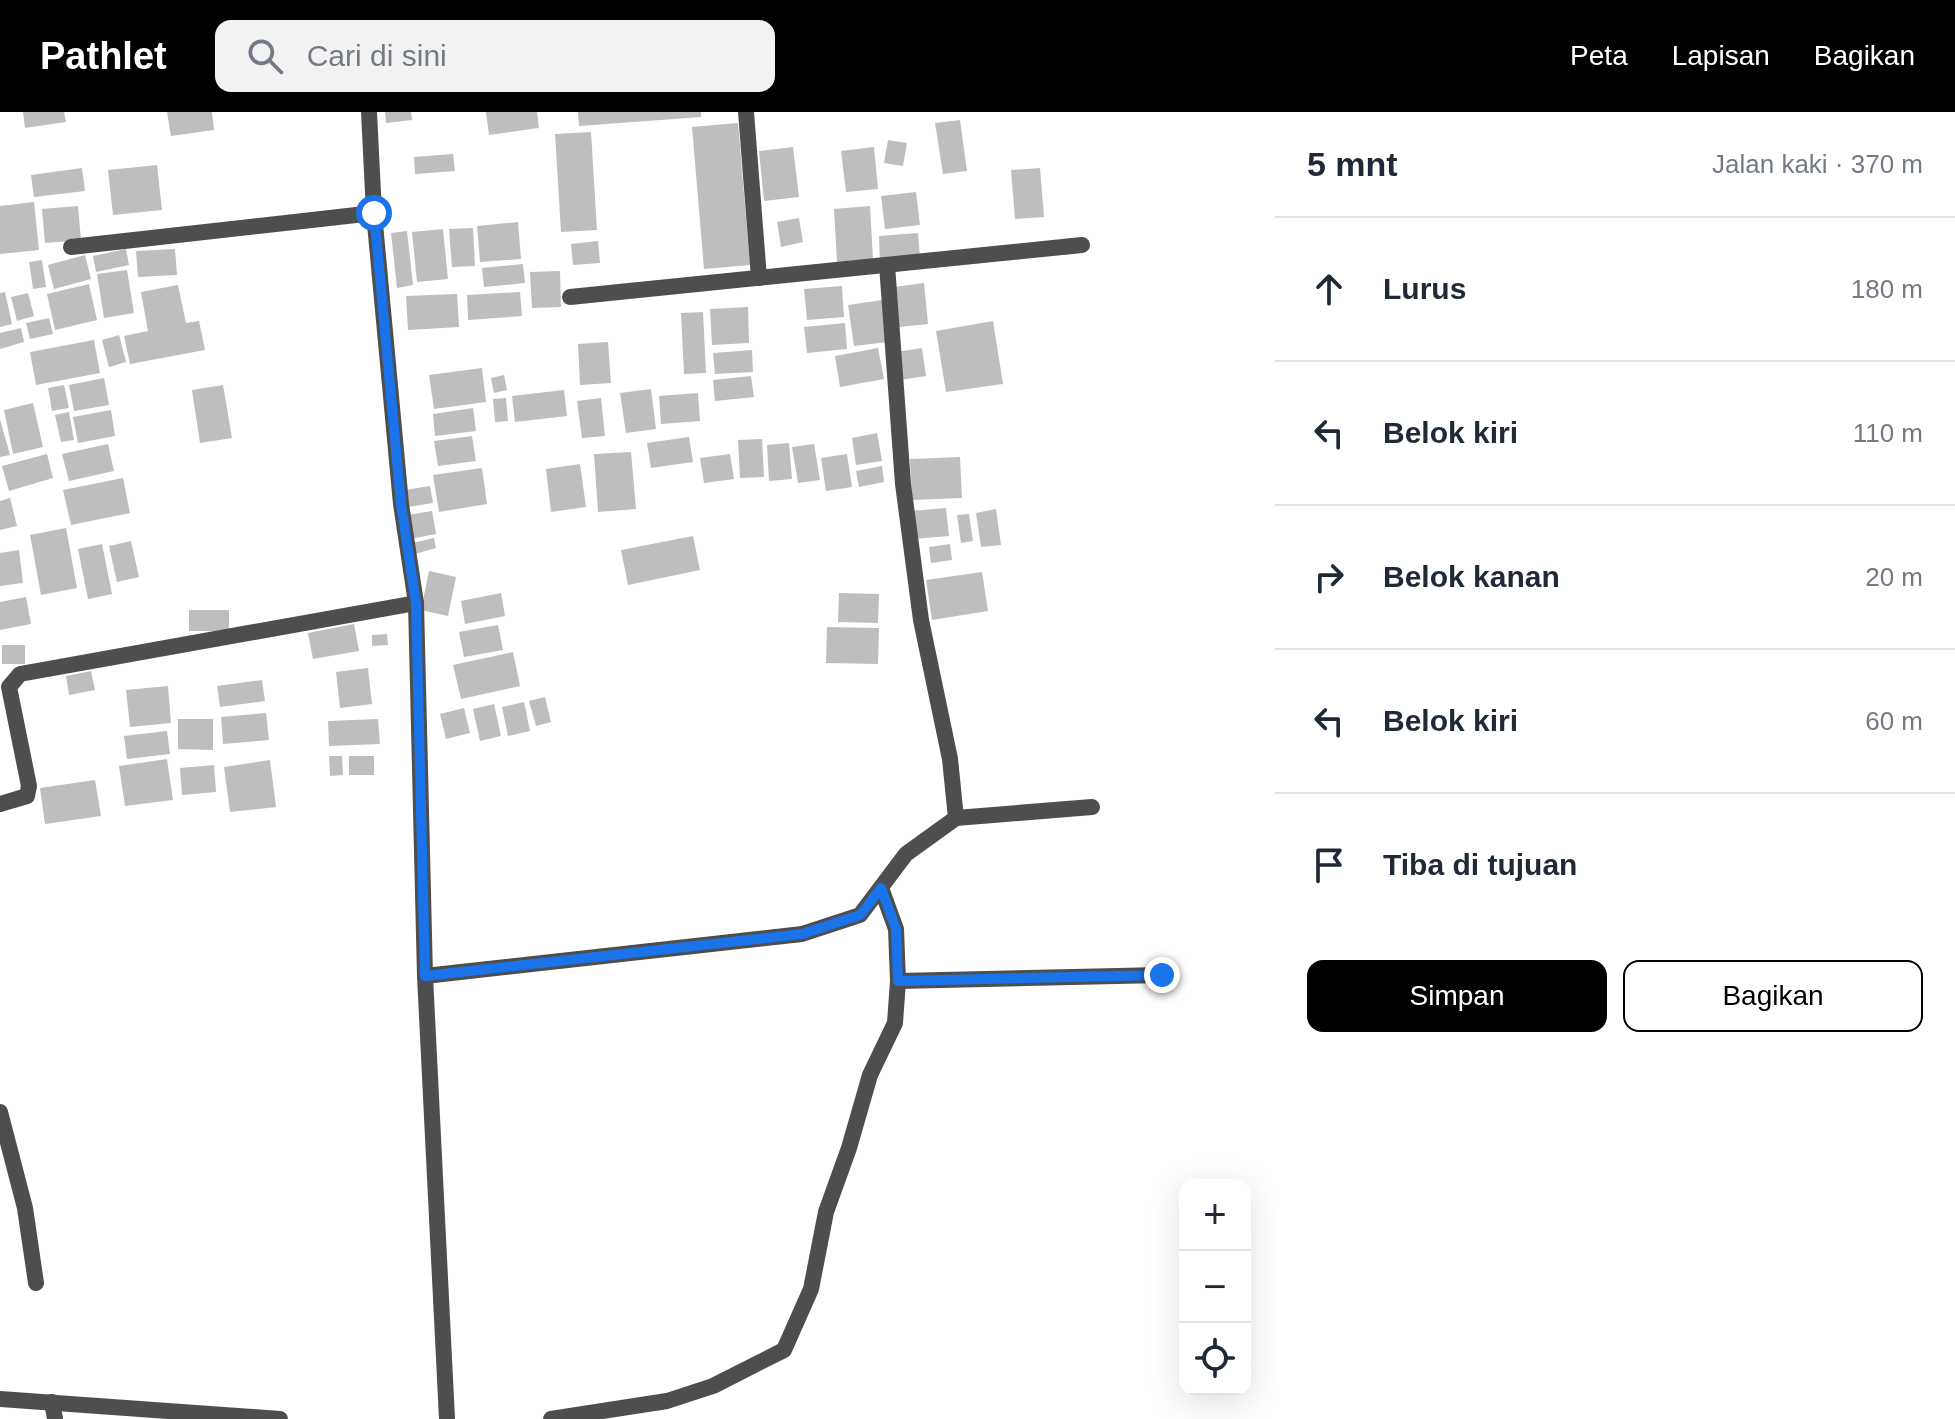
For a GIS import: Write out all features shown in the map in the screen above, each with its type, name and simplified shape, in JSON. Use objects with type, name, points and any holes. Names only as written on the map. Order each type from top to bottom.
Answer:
[{"type":"street","points":[[369,112],[374,213],[401,504],[416,603],[425,976],[447,1419]]},
{"type":"street","points":[[746,112],[759,278]]},
{"type":"street","points":[[71,247],[374,213]]},
{"type":"street","points":[[570,297],[1082,245]]},
{"type":"street","points":[[887,265],[903,484],[921,620],[950,759],[956,818]]},
{"type":"street","points":[[0,804],[27,796],[29,786],[9,687],[20,674],[416,603]]},
{"type":"street","points":[[425,976],[802,934],[860,915],[906,854],[956,818],[1092,807]]},
{"type":"street","points":[[551,1419],[667,1401],[713,1386],[784,1350],[811,1289],[826,1212],[870,1075],[895,1023],[898,981],[896,929],[881,888]]},
{"type":"street","points":[[898,981],[1162,975]]},
{"type":"street","points":[[0,1112],[25,1208],[36,1283]]},
{"type":"street","points":[[0,1399],[54,1410],[280,1419]]},
{"type":"building","points":[[23,112],[64,112],[66,122],[25,128]]},
{"type":"building","points":[[167,112],[212,112],[214,130],[171,136]]},
{"type":"building","points":[[385,112],[411,112],[412,120],[386,123]]},
{"type":"building","points":[[486,112],[537,112],[539,128],[489,135]]},
{"type":"building","points":[[578,112],[701,112],[701,117],[579,126]]},
{"type":"building","points":[[960,120],[967,171],[943,174],[935,123]]},
{"type":"building","points":[[738,123],[750,265],[704,269],[692,127]]},
{"type":"building","points":[[591,132],[597,230],[561,232],[555,134]]},
{"type":"building","points":[[888,140],[907,143],[903,166],[884,163]]},
{"type":"building","points":[[793,147],[799,197],[764,201],[759,151]]},
{"type":"building","points":[[874,147],[878,189],[846,192],[841,151]]},
{"type":"building","points":[[453,154],[455,171],[415,174],[414,157]]},
{"type":"building","points":[[157,165],[162,210],[113,215],[108,170]]},
{"type":"building","points":[[82,168],[85,191],[34,197],[31,175]]},
{"type":"building","points":[[1040,168],[1044,217],[1015,219],[1011,170]]},
{"type":"building","points":[[916,192],[920,225],[885,229],[881,196]]},
{"type":"building","points":[[34,202],[39,250],[0,254],[0,206]]},
{"type":"building","points":[[78,206],[81,240],[45,243],[42,209]]},
{"type":"building","points":[[870,206],[873,259],[837,262],[834,209]]},
{"type":"building","points":[[799,218],[803,242],[781,247],[777,222]]},
{"type":"building","points":[[518,222],[521,259],[480,262],[477,226]]},
{"type":"building","points":[[473,228],[475,266],[452,267],[449,229]]},
{"type":"building","points":[[443,229],[448,279],[417,282],[412,232]]},
{"type":"building","points":[[407,231],[413,285],[397,288],[391,233]]},
{"type":"building","points":[[918,233],[920,257],[880,260],[879,236]]},
{"type":"building","points":[[598,241],[600,263],[573,265],[571,244]]},
{"type":"building","points":[[126,249],[129,265],[96,272],[93,256]]},
{"type":"building","points":[[175,249],[177,275],[138,277],[136,251]]},
{"type":"building","points":[[85,255],[91,279],[54,289],[48,265]]},
{"type":"building","points":[[42,260],[46,287],[33,289],[29,262]]},
{"type":"building","points":[[523,264],[525,283],[484,287],[482,268]]},
{"type":"building","points":[[127,270],[134,313],[104,318],[97,274]]},
{"type":"building","points":[[560,271],[561,307],[532,308],[530,272]]},
{"type":"building","points":[[924,283],[928,324],[899,327],[894,287]]},
{"type":"building","points":[[89,284],[97,320],[55,330],[47,294]]},
{"type":"building","points":[[178,285],[186,323],[199,321],[205,350],[130,364],[124,336],[148,331],[141,292]]},
{"type":"building","points":[[842,286],[844,317],[807,320],[804,289]]},
{"type":"building","points":[[5,292],[12,324],[0,327],[0,293]]},
{"type":"building","points":[[520,292],[522,316],[468,320],[467,295]]},
{"type":"building","points":[[28,293],[34,316],[17,321],[11,297]]},
{"type":"building","points":[[457,294],[459,327],[408,330],[406,296]]},
{"type":"building","points":[[882,300],[888,342],[854,346],[848,305]]},
{"type":"building","points":[[748,307],[749,343],[712,345],[710,309]]},
{"type":"building","points":[[703,312],[706,373],[684,374],[681,313]]},
{"type":"building","points":[[49,318],[53,334],[30,339],[26,323]]},
{"type":"building","points":[[993,321],[1003,384],[946,392],[936,331]]},
{"type":"building","points":[[845,323],[847,349],[807,353],[804,327]]},
{"type":"building","points":[[21,328],[24,342],[0,349],[0,333]]},
{"type":"building","points":[[119,335],[126,362],[109,367],[102,340]]},
{"type":"building","points":[[94,340],[100,373],[36,385],[30,352]]},
{"type":"building","points":[[608,342],[611,383],[580,385],[578,344]]},
{"type":"building","points":[[878,348],[884,379],[840,387],[835,356]]},
{"type":"building","points":[[922,348],[926,376],[900,380],[896,352]]},
{"type":"building","points":[[752,350],[753,372],[715,374],[713,353]]},
{"type":"building","points":[[482,368],[486,402],[434,409],[429,375]]},
{"type":"building","points":[[504,375],[507,390],[494,393],[491,378]]},
{"type":"building","points":[[751,376],[754,397],[715,401],[713,380]]},
{"type":"building","points":[[104,378],[109,405],[74,411],[69,385]]},
{"type":"building","points":[[64,385],[69,408],[52,411],[48,388]]},
{"type":"building","points":[[223,385],[232,438],[200,443],[192,390]]},
{"type":"building","points":[[651,389],[656,429],[626,433],[620,393]]},
{"type":"building","points":[[564,390],[567,416],[515,422],[512,396]]},
{"type":"building","points":[[698,393],[700,421],[661,424],[659,396]]},
{"type":"building","points":[[506,398],[508,421],[495,422],[493,399]]},
{"type":"building","points":[[601,398],[605,436],[582,438],[577,401]]},
{"type":"building","points":[[33,403],[43,447],[13,454],[4,410]]},
{"type":"building","points":[[473,408],[476,431],[435,436],[433,414]]},
{"type":"building","points":[[111,410],[115,436],[78,443],[73,417]]},
{"type":"building","points":[[69,412],[74,440],[61,442],[55,415]]},
{"type":"building","points":[[0,419],[10,455],[0,457]]},
{"type":"building","points":[[877,433],[882,461],[856,465],[852,438]]},
{"type":"building","points":[[472,436],[476,461],[438,466],[434,441]]},
{"type":"building","points":[[689,437],[693,462],[651,468],[647,443]]},
{"type":"building","points":[[762,439],[764,477],[740,478],[738,440]]},
{"type":"building","points":[[789,443],[792,479],[769,481],[767,445]]},
{"type":"building","points":[[108,444],[114,471],[69,481],[62,454]]},
{"type":"building","points":[[814,444],[820,480],[798,483],[792,447]]},
{"type":"building","points":[[631,452],[636,509],[598,512],[594,454]]},
{"type":"building","points":[[47,454],[53,478],[9,491],[2,466]]},
{"type":"building","points":[[730,454],[734,479],[704,483],[700,458]]},
{"type":"building","points":[[847,454],[852,487],[826,491],[821,458]]},
{"type":"building","points":[[960,457],[962,498],[912,500],[910,459]]},
{"type":"building","points":[[580,464],[586,507],[551,512],[546,469]]},
{"type":"building","points":[[882,466],[884,482],[859,487],[856,471]]},
{"type":"building","points":[[482,468],[487,504],[439,512],[433,475]]},
{"type":"building","points":[[123,478],[130,513],[71,525],[63,490]]},
{"type":"building","points":[[430,486],[433,503],[408,507],[405,490]]},
{"type":"building","points":[[10,498],[17,526],[0,530],[0,501]]},
{"type":"building","points":[[946,508],[949,536],[914,539],[911,511]]},
{"type":"building","points":[[996,509],[1001,545],[981,547],[976,513]]},
{"type":"building","points":[[432,511],[436,534],[410,539],[407,515]]},
{"type":"building","points":[[969,514],[973,541],[961,543],[957,515]]},
{"type":"building","points":[[66,528],[77,588],[41,595],[30,535]]},
{"type":"building","points":[[693,536],[700,570],[628,585],[621,550]]},
{"type":"building","points":[[434,538],[436,548],[415,554],[412,543]]},
{"type":"building","points":[[131,541],[139,577],[117,582],[109,546]]},
{"type":"building","points":[[102,544],[112,594],[88,599],[78,549]]},
{"type":"building","points":[[950,544],[952,560],[931,563],[929,547]]},
{"type":"building","points":[[19,550],[23,583],[0,586],[0,553]]},
{"type":"building","points":[[429,571],[456,577],[448,616],[421,610]]},
{"type":"building","points":[[982,572],[988,611],[932,620],[926,580]]},
{"type":"building","points":[[501,593],[505,616],[465,624],[461,601]]},
{"type":"building","points":[[839,593],[879,594],[878,623],[838,622]]},
{"type":"building","points":[[26,597],[31,624],[0,630],[0,602]]},
{"type":"building","points":[[189,610],[229,610],[229,631],[189,631]]},
{"type":"building","points":[[354,624],[359,651],[313,659],[308,633]]},
{"type":"building","points":[[498,625],[503,650],[464,657],[459,632]]},
{"type":"building","points":[[827,627],[879,628],[878,664],[826,663]]},
{"type":"building","points":[[387,634],[388,645],[372,646],[372,635]]},
{"type":"building","points":[[2,645],[25,645],[25,664],[2,664]]},
{"type":"building","points":[[513,652],[520,686],[461,699],[453,665]]},
{"type":"building","points":[[368,668],[372,704],[340,708],[336,672]]},
{"type":"building","points":[[91,671],[95,690],[69,695],[66,676]]},
{"type":"building","points":[[262,680],[265,701],[220,707],[217,686]]},
{"type":"building","points":[[168,686],[171,723],[130,727],[126,690]]},
{"type":"building","points":[[545,697],[551,722],[536,726],[529,701]]},
{"type":"building","points":[[524,702],[530,731],[508,736],[502,707]]},
{"type":"building","points":[[494,704],[501,736],[480,741],[473,709]]},
{"type":"building","points":[[464,708],[470,733],[446,739],[440,714]]},
{"type":"building","points":[[266,713],[269,740],[223,744],[221,717]]},
{"type":"building","points":[[178,719],[213,719],[213,750],[178,749]]},
{"type":"building","points":[[378,719],[380,744],[329,746],[328,721]]},
{"type":"building","points":[[167,731],[170,754],[127,759],[124,736]]},
{"type":"building","points":[[329,756],[342,756],[343,775],[330,776]]},
{"type":"building","points":[[349,756],[374,756],[374,775],[349,775]]},
{"type":"building","points":[[167,759],[173,800],[125,806],[119,766]]},
{"type":"building","points":[[270,760],[276,807],[230,812],[224,767]]},
{"type":"building","points":[[214,765],[216,792],[182,795],[180,768]]},
{"type":"building","points":[[95,780],[101,816],[45,824],[40,788]]},
{"type":"route","points":[[374,213],[401,504],[416,603],[425,976],[802,934],[860,915],[881,888],[896,929],[898,981],[1162,975]]}]
